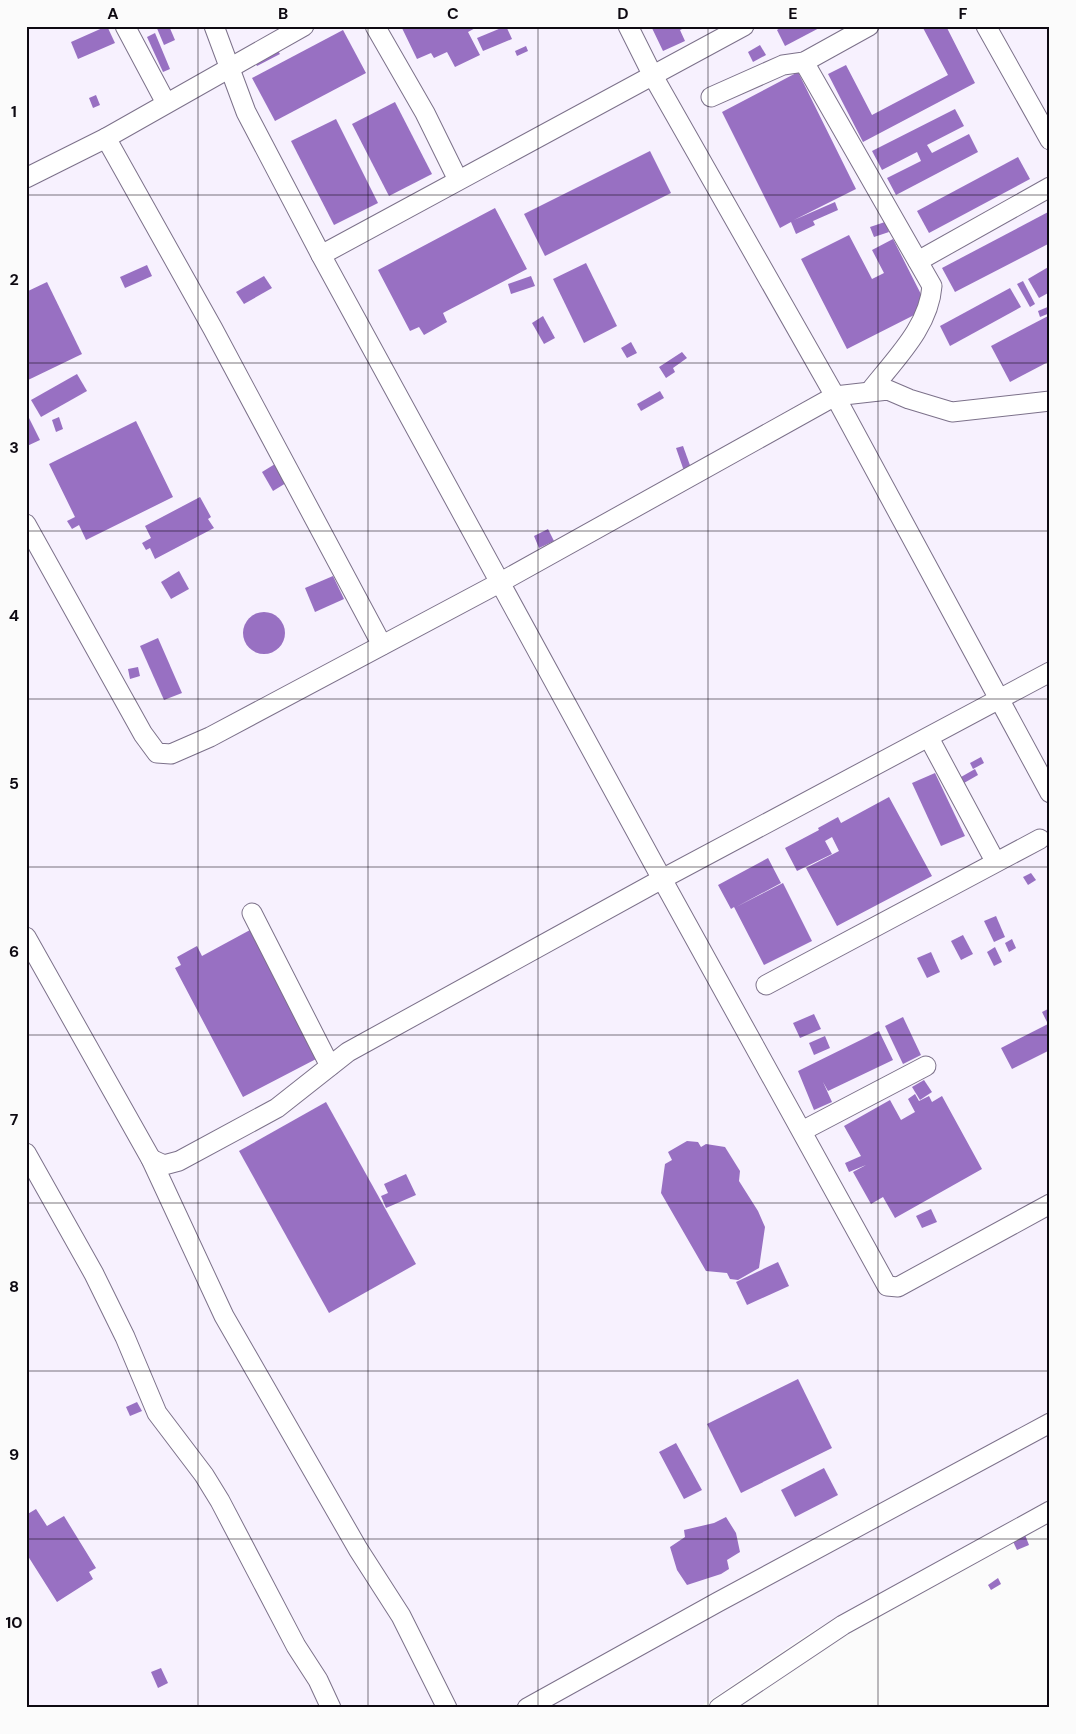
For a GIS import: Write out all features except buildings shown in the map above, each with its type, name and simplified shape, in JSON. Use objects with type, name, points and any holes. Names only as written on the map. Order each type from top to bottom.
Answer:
[{"type":"lane","points":[[125,26],[166,103]]},
{"type":"lane","points":[[214,26],[246,112],[321,254],[662,880],[887,1286],[898,1287],[1050,1204]]},
{"type":"lane","points":[[26,178],[106,138],[304,26]]},
{"type":"lane","points":[[375,26],[425,113],[458,180]]},
{"type":"lane","points":[[628,26],[653,76],[836,396],[1050,793]]},
{"type":"lane","points":[[321,254],[744,26]]},
{"type":"lane","points":[[711,97],[783,65],[804,62],[869,26]]},
{"type":"lane","points":[[986,26],[1050,140]]},
{"type":"lane","points":[[804,62],[932,286],[931,300],[921,324],[871,390]]},
{"type":"lane","points":[[106,138],[213,329],[382,645]]},
{"type":"lane","points":[[918,261],[1050,188]]},
{"type":"lane","points":[[26,524],[143,734],[157,753],[171,754],[210,737],[501,582],[836,396],[871,390],[888,390],[909,400],[952,412],[1050,401]]},
{"type":"lane","points":[[151,1160],[164,1165],[179,1161],[277,1108],[348,1052],[662,880],[1050,672]]},
{"type":"lane","points":[[929,738],[995,861]]},
{"type":"lane","points":[[766,985],[995,861],[1040,839]]},
{"type":"lane","points":[[252,913],[330,1066]]},
{"type":"lane","points":[[26,937],[151,1160],[224,1316],[358,1549],[401,1616],[447,1708]]},
{"type":"lane","points":[[802,1131],[926,1066]]},
{"type":"lane","points":[[26,1153],[94,1274],[125,1337],[157,1413],[204,1475],[220,1501],[296,1646],[318,1680],[331,1708]]},
{"type":"lane","points":[[528,1708],[718,1602],[1050,1423]]},
{"type":"lane","points":[[718,1708],[843,1625],[1050,1511]]},
{"type":"shaded area","points":[[26,26],[1050,26],[1050,1499],[809,1633],[698,1708],[26,1708]]}]
